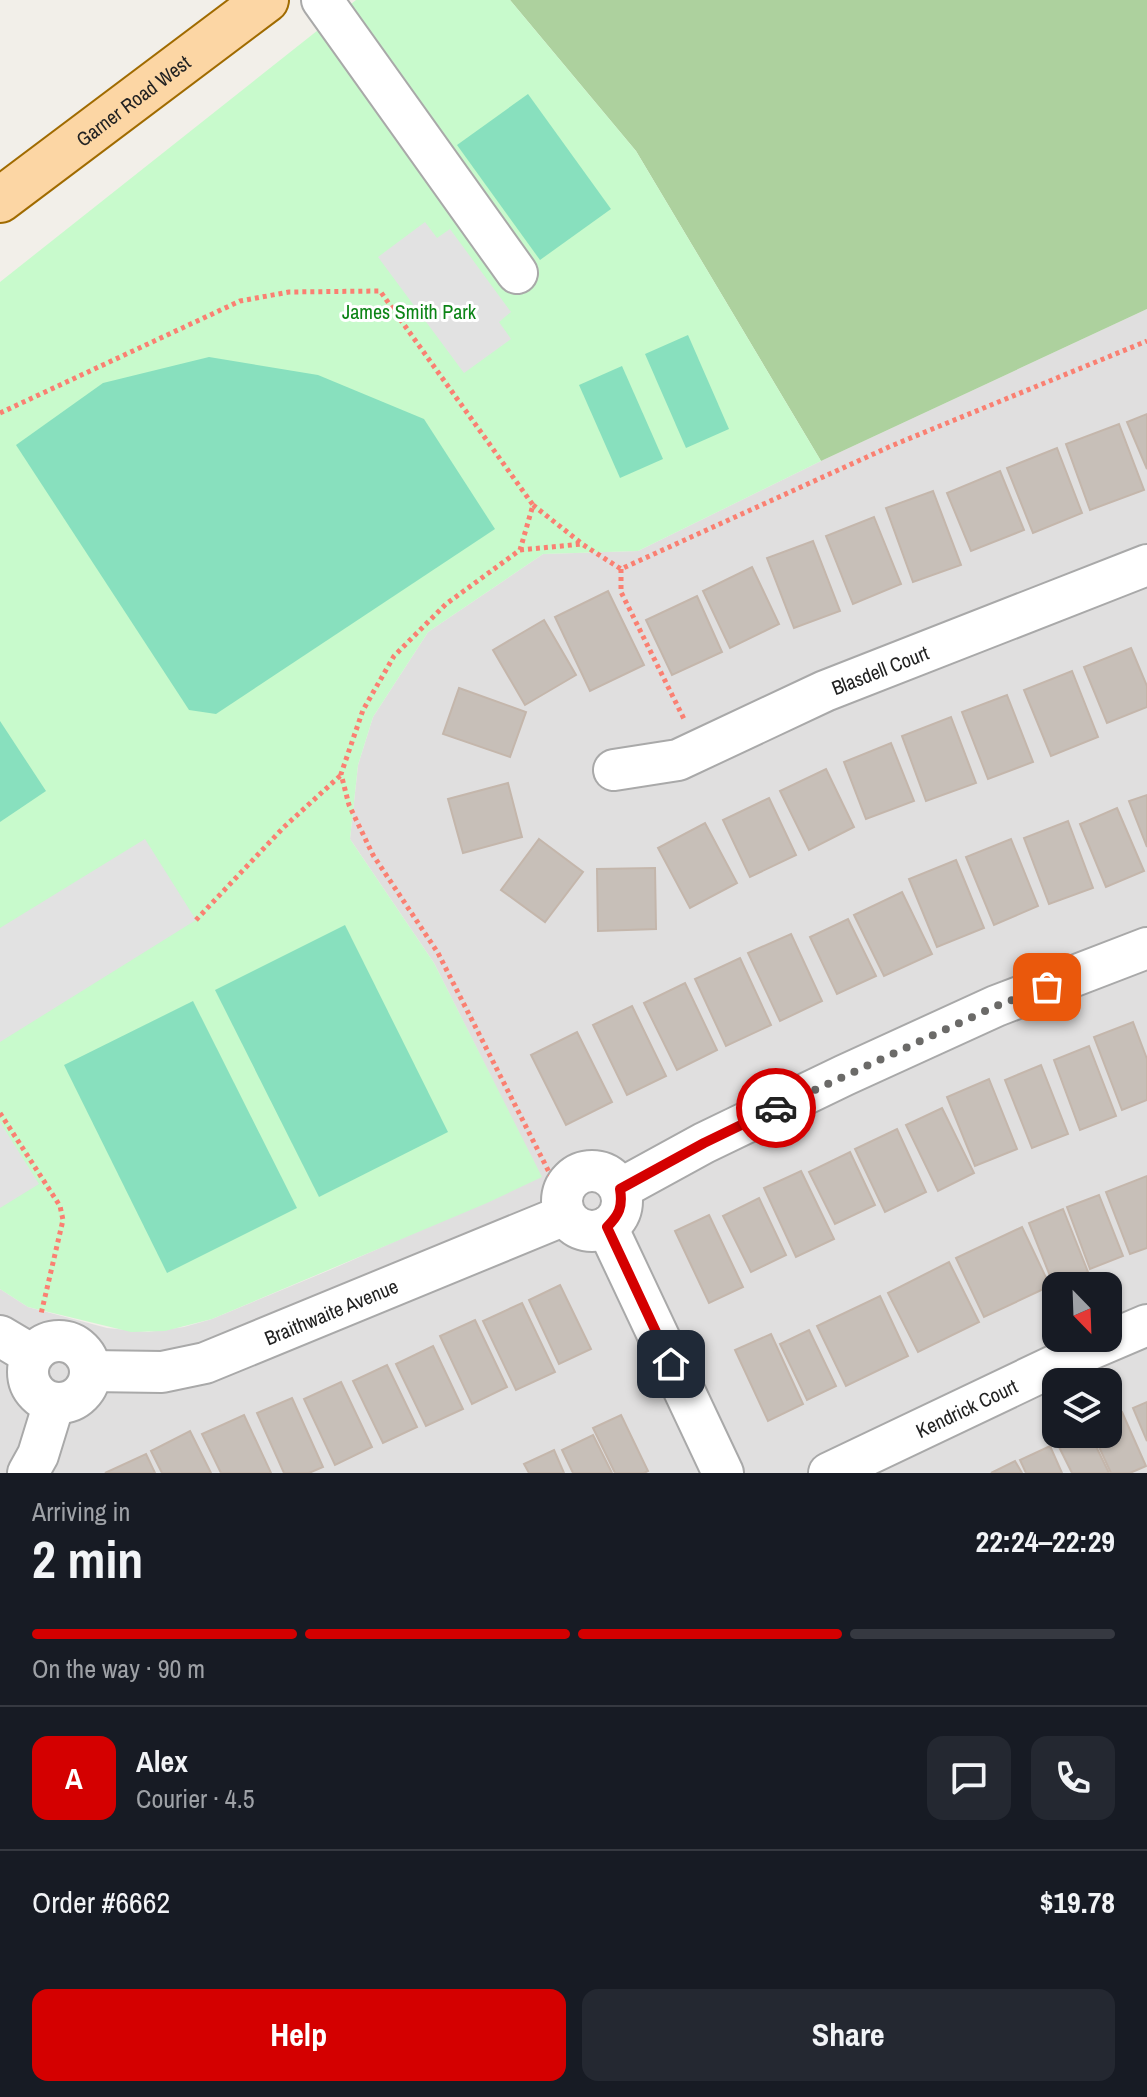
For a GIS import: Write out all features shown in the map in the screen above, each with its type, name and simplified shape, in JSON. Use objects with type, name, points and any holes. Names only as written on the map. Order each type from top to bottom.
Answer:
[{"type":"main road","name":"Garner Road West","points":[[0,200],[266,0]]},
{"type":"street","points":[[322,0],[517,273]]},
{"type":"street","name":"Blasdell Court","points":[[614,770],[678,760],[825,691],[1147,565]]},
{"type":"street","points":[[620,1189],[704,1143],[845,1075],[996,1006],[1147,948]]},
{"type":"street","points":[[588,1171],[601,1172],[620,1189],[622,1202],[619,1215],[607,1227],[590,1231],[580,1229],[565,1215],[562,1197],[566,1185],[576,1176],[588,1171]]},
{"type":"street","name":"Braithwaite Avenue","points":[[90,1371],[162,1372],[205,1363],[565,1215]]},
{"type":"street","points":[[607,1227],[723,1473]]},
{"type":"street","name":"Kendrick Court","points":[[829,1473],[1079,1354],[1147,1325]]},
{"type":"street","points":[[67,1341],[84,1352],[90,1371],[83,1391],[75,1399],[54,1403],[36,1393],[30,1385],[16,1346],[67,1341]]},
{"type":"street","points":[[28,1473],[38,1455],[54,1403]]},
{"type":"path","points":[[0,413],[240,301],[289,292],[380,291],[533,505],[582,544],[621,569]]},
{"type":"path","points":[[621,569],[891,446],[1147,341]]},
{"type":"path","points":[[520,550],[533,505]]},
{"type":"path","points":[[196,920],[284,827],[341,774],[363,710],[394,656],[446,604],[520,550],[582,544]]},
{"type":"path","points":[[621,569],[621,592],[687,724]]},
{"type":"path","points":[[341,774],[349,805],[373,855],[438,953],[551,1176]]},
{"type":"path","points":[[0,1113],[60,1206],[63,1220],[41,1314]]},
{"type":"shaded area","points":[[425,222],[437,238],[450,229],[511,312],[499,322],[511,339],[464,373],[378,257]]},
{"type":"shaded area","points":[[1147,309],[1147,1473],[0,1473],[0,1289],[28,1307],[107,1328],[148,1332],[184,1327],[212,1319],[330,1270],[541,1177],[434,963],[350,839],[358,765],[373,717],[428,632],[543,554],[638,551],[821,461]]},
{"type":"shaded area","points":[[145,839],[196,920],[0,1042],[0,928]]},
{"type":"shaded area","points":[[0,1122],[39,1184],[0,1208]]},
{"type":"green space","name":"James Smith Park","points":[[356,0],[510,0],[636,151],[821,461],[638,551],[543,554],[428,632],[373,717],[358,765],[350,839],[434,963],[542,1177],[212,1319],[165,1331],[131,1332],[28,1307],[0,1289],[0,282]]},
{"type":"green space","points":[[510,0],[1147,0],[1147,309],[821,461],[636,151]]},
{"type":"green space","points":[[528,94],[611,209],[540,260],[457,145]]},
{"type":"green space","points":[[688,335],[729,429],[686,448],[645,354]]},
{"type":"green space","points":[[209,357],[318,375],[424,419],[495,529],[216,714],[189,710],[16,445],[103,383]]},
{"type":"green space","points":[[622,366],[663,459],[620,478],[579,385]]},
{"type":"green space","points":[[0,721],[46,791],[0,822]]},
{"type":"green space","points":[[345,925],[448,1132],[319,1197],[215,990]]},
{"type":"green space","points":[[193,1001],[297,1208],[167,1273],[64,1065]]},
{"type":"building","points":[[1147,414],[1147,469],[1127,422]]},
{"type":"building","points":[[1119,424],[1144,490],[1090,510],[1066,444]]},
{"type":"building","points":[[1057,448],[1082,513],[1033,533],[1007,468]]},
{"type":"building","points":[[1000,471],[1024,530],[971,551],[947,493]]},
{"type":"building","points":[[933,491],[961,565],[913,582],[886,508]]},
{"type":"building","points":[[874,517],[901,584],[853,604],[826,536]]},
{"type":"building","points":[[813,541],[840,611],[794,628],[767,558]]},
{"type":"building","points":[[752,567],[779,624],[730,648],[703,591]]},
{"type":"building","points":[[608,591],[644,665],[590,691],[555,617]]},
{"type":"building","points":[[697,596],[722,652],[672,675],[646,620]]},
{"type":"building","points":[[544,620],[576,675],[525,705],[493,650]]},
{"type":"building","points":[[1131,648],[1147,686],[1147,707],[1107,723],[1084,667]]},
{"type":"building","points":[[1072,671],[1098,737],[1051,756],[1024,690]]},
{"type":"building","points":[[459,688],[526,712],[510,757],[443,734]]},
{"type":"building","points":[[1007,695],[1033,762],[988,779],[962,712]]},
{"type":"building","points":[[951,717],[976,783],[926,801],[902,736]]},
{"type":"building","points":[[891,743],[914,801],[866,819],[844,762]]},
{"type":"building","points":[[826,769],[854,827],[809,850],[780,791]]},
{"type":"building","points":[[508,783],[522,837],[463,853],[448,799]]},
{"type":"building","points":[[1147,795],[1147,847],[1129,801]]},
{"type":"building","points":[[769,798],[796,855],[750,877],[723,820]]},
{"type":"building","points":[[1117,808],[1144,871],[1106,887],[1080,824]]},
{"type":"building","points":[[1068,821],[1093,888],[1049,904],[1024,838]]},
{"type":"building","points":[[705,823],[737,883],[690,908],[658,848]]},
{"type":"building","points":[[539,839],[583,872],[545,922],[501,890]]},
{"type":"building","points":[[1011,839],[1038,906],[994,925],[966,857]]},
{"type":"building","points":[[956,860],[984,928],[937,947],[909,879]]},
{"type":"building","points":[[655,868],[656,929],[598,931],[597,869]]},
{"type":"building","points":[[902,892],[932,954],[884,976],[854,915]]},
{"type":"building","points":[[848,919],[876,976],[837,994],[810,937]]},
{"type":"building","points":[[791,934],[822,1001],[780,1021],[748,953]]},
{"type":"building","points":[[740,958],[771,1025],[726,1046],[695,979]]},
{"type":"building","points":[[685,983],[717,1050],[677,1070],[644,1003]]},
{"type":"building","points":[[632,1006],[666,1076],[627,1095],[593,1025]]},
{"type":"building","points":[[1133,1022],[1147,1059],[1147,1100],[1122,1110],[1094,1037]]},
{"type":"building","points":[[577,1032],[612,1102],[566,1125],[531,1055]]},
{"type":"building","points":[[1089,1046],[1116,1116],[1080,1130],[1054,1060]]},
{"type":"building","points":[[1041,1065],[1068,1134],[1032,1148],[1005,1080]]},
{"type":"building","points":[[989,1079],[1017,1149],[975,1166],[947,1097]]},
{"type":"building","points":[[942,1108],[974,1173],[938,1191],[906,1125]]},
{"type":"building","points":[[897,1129],[926,1192],[885,1212],[855,1149]]},
{"type":"building","points":[[850,1152],[875,1205],[835,1224],[809,1172]]},
{"type":"building","points":[[801,1171],[834,1239],[796,1257],[764,1188]]},
{"type":"building","points":[[1147,1176],[1147,1248],[1130,1254],[1106,1192]]},
{"type":"building","points":[[1099,1195],[1123,1256],[1090,1269],[1067,1207]]},
{"type":"building","points":[[759,1198],[786,1255],[751,1272],[723,1216]]},
{"type":"building","points":[[1063,1209],[1088,1272],[1048,1272],[1029,1223]]},
{"type":"building","points":[[709,1215],[743,1287],[709,1303],[675,1231]]},
{"type":"building","points":[[1022,1227],[1043,1272],[1042,1290],[984,1317],[956,1258]]},
{"type":"building","points":[[949,1262],[979,1322],[918,1352],[888,1293]]},
{"type":"building","points":[[560,1285],[591,1349],[559,1364],[529,1300]]},
{"type":"building","points":[[880,1296],[908,1356],[846,1386],[817,1326]]},
{"type":"building","points":[[522,1303],[555,1372],[516,1390],[483,1321]]},
{"type":"building","points":[[475,1320],[507,1387],[472,1404],[440,1336]]},
{"type":"building","points":[[809,1330],[836,1386],[807,1400],[780,1344]]},
{"type":"building","points":[[771,1334],[803,1404],[768,1421],[735,1350]]},
{"type":"building","points":[[433,1346],[463,1409],[426,1426],[396,1364]]},
{"type":"building","points":[[387,1365],[417,1427],[383,1443],[353,1381]]},
{"type":"building","points":[[341,1382],[372,1447],[335,1465],[304,1399]]},
{"type":"building","points":[[292,1398],[323,1467],[309,1473],[284,1473],[257,1413]]},
{"type":"building","points":[[1147,1402],[1147,1441],[1133,1408]]},
{"type":"building","points":[[1122,1412],[1146,1466],[1130,1473],[1111,1473],[1099,1448],[1122,1448]]},
{"type":"building","points":[[244,1415],[271,1473],[221,1473],[202,1434]]},
{"type":"building","points":[[621,1415],[648,1471],[644,1473],[615,1473],[593,1428]]},
{"type":"building","points":[[190,1431],[211,1473],[162,1473],[151,1451]]},
{"type":"building","points":[[593,1435],[612,1473],[573,1473],[562,1450]]},
{"type":"building","points":[[1051,1448],[1062,1473],[1026,1473],[1020,1460]]},
{"type":"building","points":[[1060,1448],[1097,1448],[1109,1473],[1072,1473]]},
{"type":"building","points":[[554,1450],[564,1473],[529,1473],[524,1464]]},
{"type":"building","points":[[146,1454],[155,1473],[105,1473]]},
{"type":"building","points":[[1015,1461],[1022,1473],[991,1473]]},
{"type":"way so far","points":[[776,1108],[996,1006],[1047,987]]},
{"type":"route","points":[[671,1364],[607,1227],[619,1215],[622,1202],[620,1189],[776,1108]]}]
